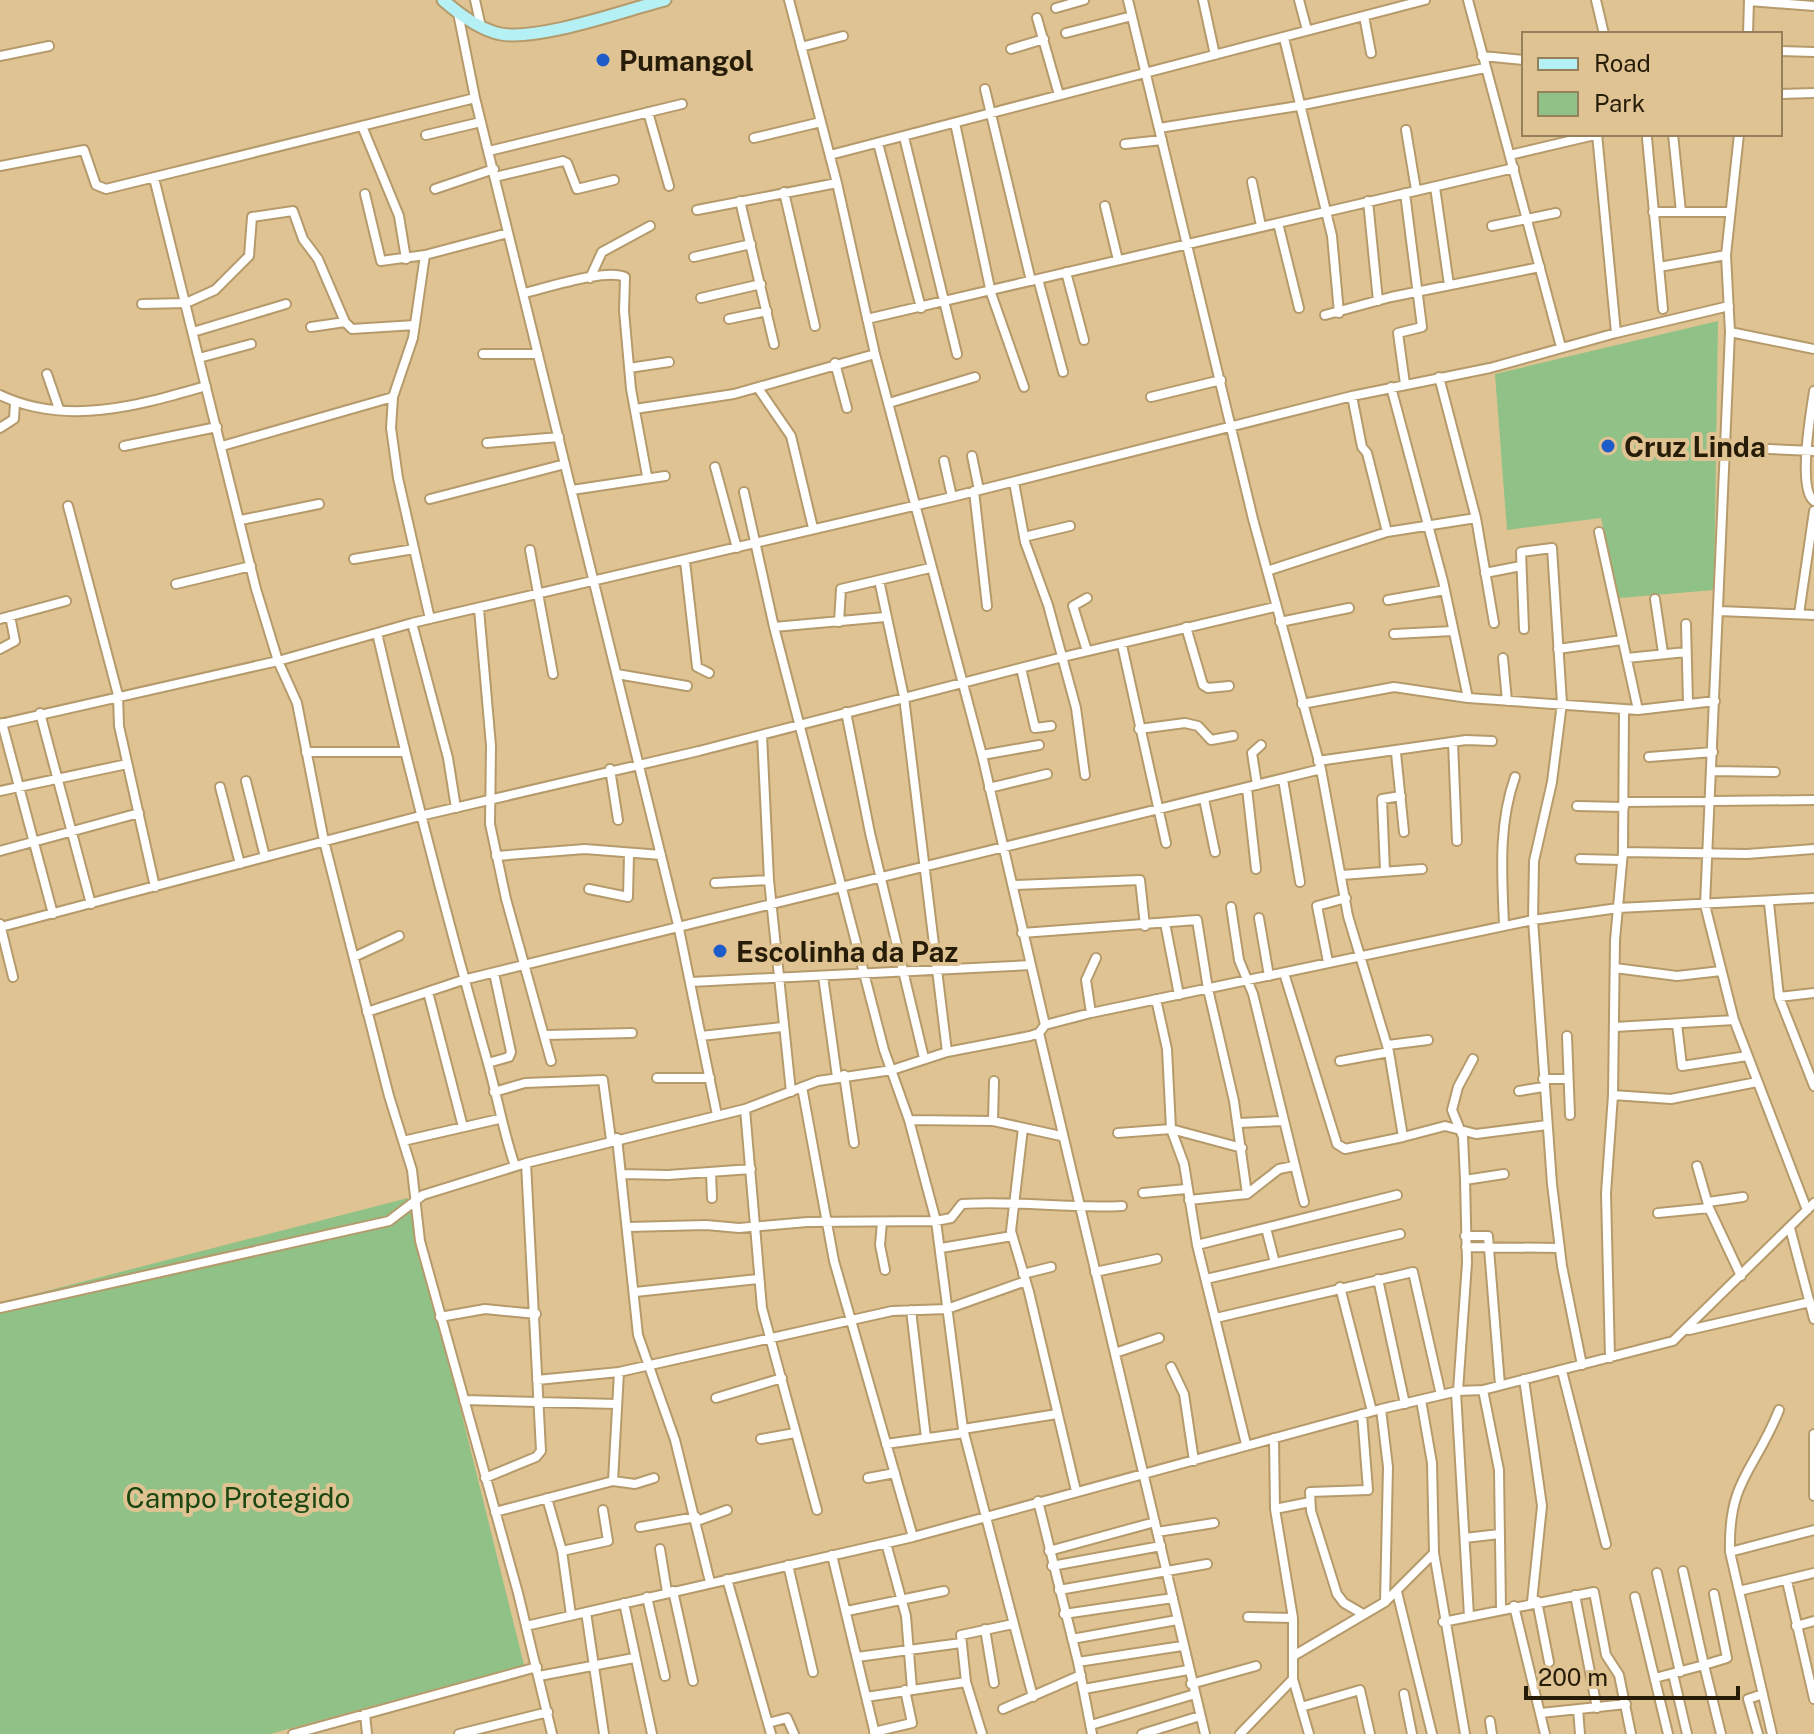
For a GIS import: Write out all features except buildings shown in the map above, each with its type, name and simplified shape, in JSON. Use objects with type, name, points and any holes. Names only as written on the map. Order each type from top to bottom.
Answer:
[{"type":"street","points":[[443,0],[481,27],[500,34],[530,33],[665,0]]},
{"type":"street","points":[[475,0],[481,27]]},
{"type":"street","points":[[789,0],[837,183],[875,354],[982,755],[1031,965],[1061,1136],[1205,1734]]},
{"type":"street","points":[[1056,8],[1084,0]]},
{"type":"street","points":[[1128,0],[1275,607],[1319,765],[1359,955],[1388,1048],[1403,1137]]},
{"type":"street","points":[[1203,0],[1215,55]]},
{"type":"street","points":[[1299,0],[1307,30]]},
{"type":"street","points":[[830,155],[1146,71],[1284,38],[1364,16],[1391,4],[1425,0]]},
{"type":"street","points":[[1468,0],[1561,347]]},
{"type":"street","points":[[1596,0],[1604,32]]},
{"type":"street","points":[[1748,32],[1749,1],[1814,6]]},
{"type":"street","points":[[458,13],[475,98],[679,929],[717,1115]]},
{"type":"street","points":[[1066,33],[1132,16]]},
{"type":"street","points":[[1364,16],[1371,53]]},
{"type":"street","points":[[1037,18],[1059,95]]},
{"type":"street","points":[[801,47],[843,36]]},
{"type":"street","points":[[1284,38],[1298,106],[1327,214],[1339,313]]},
{"type":"street","points":[[1011,49],[1044,39]]},
{"type":"street","points":[[0,55],[49,46]]},
{"type":"street","points":[[1782,51],[1814,52]]},
{"type":"street","points":[[1482,56],[1522,60]]},
{"type":"street","points":[[1159,128],[1298,106],[1485,68]]},
{"type":"street","points":[[985,89],[1034,280],[1063,372]]},
{"type":"street","points":[[1782,94],[1814,93]]},
{"type":"street","points":[[0,166],[76,149],[88,155],[100,189],[475,98]]},
{"type":"street","points":[[489,151],[682,104]]},
{"type":"street","points":[[648,112],[669,186]]},
{"type":"street","points":[[426,135],[481,122]]},
{"type":"street","points":[[754,138],[821,122]]},
{"type":"street","points":[[955,123],[991,293],[1024,387]]},
{"type":"street","points":[[362,126],[399,216],[406,259]]},
{"type":"street","points":[[1406,130],[1416,190]]},
{"type":"street","points":[[1510,155],[1590,136]]},
{"type":"street","points":[[1598,136],[1616,333]]},
{"type":"street","points":[[1673,136],[1681,212]]},
{"type":"street","points":[[526,1626],[913,1537],[983,1515],[1376,1410],[1457,1392],[1483,1390],[1673,1341],[1810,1206],[1734,1020],[1705,905],[1730,332],[1726,255],[1739,136]]},
{"type":"street","points":[[904,137],[957,354]]},
{"type":"street","points":[[1647,138],[1663,309]]},
{"type":"street","points":[[1125,144],[1162,140]]},
{"type":"street","points":[[878,143],[921,308]]},
{"type":"street","points":[[435,189],[494,173],[563,161],[567,163],[577,189],[614,180]]},
{"type":"street","points":[[867,319],[991,293],[1187,241],[1327,214],[1368,201],[1514,168]]},
{"type":"street","points":[[154,178],[251,566],[278,661],[295,696],[324,841],[403,1141],[416,1199],[420,1241],[526,1626],[552,1734]]},
{"type":"street","points":[[1252,182],[1261,226]]},
{"type":"street","points":[[697,210],[837,183]]},
{"type":"street","points":[[1435,187],[1449,285]]},
{"type":"street","points":[[784,192],[815,326]]},
{"type":"street","points":[[1405,193],[1422,327],[1397,335],[1405,384]]},
{"type":"street","points":[[365,194],[379,259],[386,263],[508,233]]},
{"type":"street","points":[[740,201],[774,344]]},
{"type":"street","points":[[1368,201],[1378,301]]},
{"type":"street","points":[[1105,206],[1118,260]]},
{"type":"street","points":[[142,304],[186,303],[215,290],[249,256],[252,217],[293,211],[303,239],[318,259],[345,322],[357,331],[415,325]]},
{"type":"street","points":[[1653,212],[1730,212]]},
{"type":"street","points":[[1492,226],[1556,213]]},
{"type":"street","points":[[1278,223],[1299,308]]},
{"type":"street","points":[[590,278],[602,252],[650,226]]},
{"type":"street","points":[[694,257],[751,244]]},
{"type":"street","points":[[425,255],[415,325],[393,397],[391,428],[396,467],[430,619]]},
{"type":"street","points":[[1659,267],[1726,255]]},
{"type":"street","points":[[1325,315],[1417,292],[1540,267]]},
{"type":"street","points":[[1066,272],[1084,340]]},
{"type":"street","points":[[524,293],[590,278],[616,274],[625,277],[624,311],[629,368],[647,476]]},
{"type":"street","points":[[701,298],[761,284]]},
{"type":"street","points":[[193,332],[286,304]]},
{"type":"street","points":[[53,914],[1,723],[278,661],[412,623],[595,583],[813,528],[952,497],[1352,396],[1490,368],[1561,347],[1729,306]]},
{"type":"street","points":[[729,319],[767,311]]},
{"type":"street","points":[[311,327],[345,322]]},
{"type":"street","points":[[1730,332],[1814,349]]},
{"type":"street","points":[[199,358],[251,344]]},
{"type":"street","points":[[483,354],[538,354]]},
{"type":"street","points":[[635,409],[721,397],[875,354]]},
{"type":"street","points":[[629,368],[669,362]]},
{"type":"street","points":[[835,363],[847,408]]},
{"type":"street","points":[[47,374],[59,409]]},
{"type":"street","points":[[889,403],[975,377]]},
{"type":"street","points":[[1439,377],[1476,518],[1494,623]]},
{"type":"street","points":[[1151,397],[1221,380]]},
{"type":"street","points":[[0,395],[15,402],[59,409],[123,409],[206,386]]},
{"type":"street","points":[[1391,387],[1445,590],[1468,698]]},
{"type":"street","points":[[758,388],[791,436],[813,528]]},
{"type":"street","points":[[1814,391],[1807,492],[1814,501]]},
{"type":"street","points":[[1352,396],[1362,447],[1367,453],[1387,532]]},
{"type":"street","points":[[222,446],[393,397]]},
{"type":"street","points":[[0,428],[14,419],[15,402]]},
{"type":"street","points":[[124,446],[217,427]]},
{"type":"street","points":[[487,443],[559,437]]},
{"type":"street","points":[[1724,447],[1810,451]]},
{"type":"street","points":[[972,456],[987,606]]},
{"type":"street","points":[[944,461],[952,497]]},
{"type":"street","points":[[430,499],[565,464]]},
{"type":"street","points":[[715,467],[737,548]]},
{"type":"street","points":[[572,490],[647,476],[665,476]]},
{"type":"street","points":[[1014,482],[1024,537],[1063,657],[1076,708],[1085,775]]},
{"type":"street","points":[[744,492],[774,627],[892,1070],[936,1221],[964,1431],[983,1515],[1033,1697]]},
{"type":"street","points":[[241,520],[319,504]]},
{"type":"street","points":[[68,506],[118,695],[127,764],[155,887]]},
{"type":"street","points":[[1799,614],[1810,562],[1814,511]]},
{"type":"street","points":[[1267,571],[1387,532],[1476,518]]},
{"type":"street","points":[[1024,537],[1070,526]]},
{"type":"street","points":[[1599,532],[1638,710]]},
{"type":"street","points":[[354,559],[414,549]]},
{"type":"street","points":[[1524,629],[1523,551],[1553,549],[1562,703],[1552,782],[1534,861],[1533,920],[1543,1083],[1560,1248],[1582,1365]]},
{"type":"street","points":[[530,550],[553,674]]},
{"type":"street","points":[[685,561],[697,667],[709,673]]},
{"type":"street","points":[[176,584],[251,566]]},
{"type":"street","points":[[1485,573],[1521,566]]},
{"type":"street","points":[[839,622],[838,592],[930,568]]},
{"type":"street","points":[[879,580],[904,697],[947,1052]]},
{"type":"street","points":[[1388,600],[1445,590]]},
{"type":"street","points":[[1087,598],[1073,606],[1087,651]]},
{"type":"street","points":[[1655,599],[1663,653]]},
{"type":"street","points":[[0,619],[66,601]]},
{"type":"street","points":[[13,977],[4,953],[1,925],[53,914],[420,816],[488,802],[610,769],[640,765],[1087,651],[1275,607]]},
{"type":"street","points":[[1280,622],[1349,608]]},
{"type":"street","points":[[479,609],[491,746],[488,802],[496,856],[551,1061]]},
{"type":"street","points":[[1719,611],[1814,615]]},
{"type":"street","points":[[0,649],[15,641],[10,616]]},
{"type":"street","points":[[774,627],[885,617]]},
{"type":"street","points":[[412,623],[448,758],[456,808]]},
{"type":"street","points":[[1686,624],[1688,703]]},
{"type":"street","points":[[1186,627],[1203,685],[1208,688],[1229,686]]},
{"type":"street","points":[[1394,634],[1453,631]]},
{"type":"street","points":[[377,633],[420,816],[488,1063],[499,1119],[515,1166]]},
{"type":"street","points":[[1558,649],[1622,640]]},
{"type":"street","points":[[1122,645],[1155,809],[1166,843]]},
{"type":"street","points":[[1627,658],[1686,652]]},
{"type":"street","points":[[1503,658],[1507,701]]},
{"type":"street","points":[[1021,668],[1035,728],[1051,726]]},
{"type":"street","points":[[617,674],[687,686]]},
{"type":"street","points":[[1302,704],[1394,687],[1468,698],[1638,710],[1715,701]]},
{"type":"street","points":[[1610,1358],[1606,1193],[1613,1095],[1615,968],[1624,805],[1624,709]]},
{"type":"street","points":[[846,712],[924,1058]]},
{"type":"street","points":[[40,713],[91,904]]},
{"type":"street","points":[[1139,729],[1185,723],[1198,726],[1211,740],[1233,736]]},
{"type":"street","points":[[762,735],[771,907],[791,1092]]},
{"type":"street","points":[[367,1012],[463,980],[771,907],[925,864],[1204,799],[1283,779],[1319,765],[1453,742],[1492,741]]},
{"type":"street","points":[[1453,742],[1457,841]]},
{"type":"street","points":[[982,755],[1039,745]]},
{"type":"street","points":[[1257,785],[1252,753],[1261,745]]},
{"type":"street","points":[[306,752],[405,752]]},
{"type":"street","points":[[1649,757],[1713,752]]},
{"type":"street","points":[[1396,753],[1404,832]]},
{"type":"street","points":[[0,791],[127,764]]},
{"type":"street","points":[[610,769],[618,820]]},
{"type":"street","points":[[1712,771],[1775,772]]},
{"type":"street","points":[[989,788],[1047,774]]},
{"type":"street","points":[[1504,925],[1503,839],[1507,800],[1515,777]]},
{"type":"street","points":[[1283,779],[1300,882]]},
{"type":"street","points":[[246,781],[265,857]]},
{"type":"street","points":[[220,787],[240,864]]},
{"type":"street","points":[[1247,788],[1256,869]]},
{"type":"street","points":[[1385,871],[1382,799],[1401,796]]},
{"type":"street","points":[[1204,799],[1215,852]]},
{"type":"street","points":[[1577,806],[1814,800]]},
{"type":"street","points":[[0,851],[71,829],[139,813]]},
{"type":"street","points":[[496,856],[580,849],[661,855]]},
{"type":"street","points":[[1580,859],[1814,849]]},
{"type":"street","points":[[589,889],[628,897],[629,854]]},
{"type":"street","points":[[1342,875],[1422,869]]},
{"type":"street","points":[[715,883],[769,880]]},
{"type":"street","points":[[1013,885],[1140,880],[1145,926]]},
{"type":"street","points":[[1328,962],[1317,906],[1346,898]]},
{"type":"street","points":[[0,1308],[389,1221],[416,1199],[515,1166],[745,1109],[841,1076],[892,1070],[924,1058],[1042,1029],[1091,1013],[1533,920],[1618,908],[1769,903],[1814,898]]},
{"type":"street","points":[[1769,903],[1779,997],[1814,1086]]},
{"type":"street","points":[[1231,907],[1304,1202]]},
{"type":"street","points":[[1259,918],[1269,976]]},
{"type":"street","points":[[1022,933],[1197,920],[1208,989],[1238,1123],[1247,1194]]},
{"type":"street","points":[[1165,923],[1179,995]]},
{"type":"street","points":[[354,957],[399,936]]},
{"type":"street","points":[[1091,1013],[1086,980],[1096,958]]},
{"type":"street","points":[[691,982],[1031,965]]},
{"type":"street","points":[[1615,968],[1662,976],[1721,971]]},
{"type":"street","points":[[488,1063],[509,1057],[511,1052],[494,973]]},
{"type":"street","points":[[1284,973],[1337,1144],[1345,1149],[1445,1126],[1476,1134],[1547,1125]]},
{"type":"street","points":[[823,976],[854,1143]]},
{"type":"street","points":[[428,992],[463,1127]]},
{"type":"street","points":[[1779,997],[1814,993]]},
{"type":"street","points":[[1156,999],[1167,1049],[1171,1129],[1184,1164],[1197,1245],[1246,1444]]},
{"type":"street","points":[[1615,1027],[1734,1020]]},
{"type":"street","points":[[1677,1024],[1682,1066],[1747,1056]]},
{"type":"street","points":[[701,1036],[782,1027]]},
{"type":"street","points":[[545,1035],[632,1033]]},
{"type":"street","points":[[1567,1036],[1566,1079],[1570,1115]]},
{"type":"street","points":[[1340,1061],[1428,1040]]},
{"type":"street","points":[[1469,1616],[1457,1392],[1467,1263],[1465,1180],[1463,1137],[1453,1117],[1453,1100],[1473,1059]]},
{"type":"street","points":[[657,1078],[710,1078]]},
{"type":"street","points":[[1519,1091],[1566,1079]]},
{"type":"street","points":[[494,1092],[525,1083],[604,1081],[621,1174],[638,1335],[675,1440],[710,1582]]},
{"type":"street","points":[[993,1121],[994,1081]]},
{"type":"street","points":[[1613,1095],[1671,1099],[1757,1082]]},
{"type":"street","points":[[802,1087],[849,1320],[913,1537]]},
{"type":"street","points":[[745,1109],[757,1227],[758,1279],[768,1338],[782,1378],[817,1510]]},
{"type":"street","points":[[403,1141],[499,1119]]},
{"type":"street","points":[[909,1120],[993,1121],[1061,1136]]},
{"type":"street","points":[[1238,1123],[1283,1121]]},
{"type":"street","points":[[1023,1128],[1011,1205],[1012,1236],[1076,1491]]},
{"type":"street","points":[[1118,1133],[1171,1129],[1242,1148]]},
{"type":"street","points":[[485,1478],[540,1454],[536,1314],[526,1163]]},
{"type":"street","points":[[1189,1200],[1247,1194],[1279,1169],[1294,1166]]},
{"type":"street","points":[[1697,1166],[1708,1205],[1741,1276]]},
{"type":"street","points":[[621,1174],[711,1173],[751,1169]]},
{"type":"street","points":[[711,1173],[712,1198]]},
{"type":"street","points":[[1465,1180],[1504,1174]]},
{"type":"street","points":[[1143,1193],[1186,1189]]},
{"type":"street","points":[[1197,1245],[1397,1195]]},
{"type":"street","points":[[1658,1213],[1743,1197]]},
{"type":"street","points":[[628,1227],[757,1227],[827,1222],[936,1221],[951,1218],[962,1204],[1079,1208],[1122,1206]]},
{"type":"street","points":[[882,1222],[880,1245],[885,1270]]},
{"type":"street","points":[[1266,1228],[1275,1263]]},
{"type":"street","points":[[1790,1228],[1814,1319]]},
{"type":"street","points":[[1206,1279],[1400,1234]]},
{"type":"street","points":[[1465,1236],[1487,1234],[1500,1385]]},
{"type":"street","points":[[941,1248],[1012,1236]]},
{"type":"street","points":[[1466,1247],[1560,1248]]},
{"type":"street","points":[[1095,1272],[1157,1259]]},
{"type":"street","points":[[1467,1263],[1488,1264]]},
{"type":"street","points":[[537,1380],[619,1372],[849,1320],[911,1310],[947,1309],[1051,1267]]},
{"type":"street","points":[[1216,1318],[1340,1287],[1415,1274],[1441,1395]]},
{"type":"street","points":[[635,1292],[758,1279]]},
{"type":"street","points":[[1378,1279],[1405,1404]]},
{"type":"street","points":[[1340,1287],[1376,1410],[1388,1467],[1385,1602]]},
{"type":"street","points":[[1684,1331],[1724,1319],[1810,1302]]},
{"type":"street","points":[[440,1317],[485,1309],[536,1314]]},
{"type":"street","points":[[911,1310],[926,1438]]},
{"type":"street","points":[[1115,1353],[1159,1338]]},
{"type":"street","points":[[1171,1367],[1184,1394],[1194,1461]]},
{"type":"street","points":[[1562,1371],[1606,1544]]},
{"type":"street","points":[[613,1481],[619,1372]]},
{"type":"street","points":[[716,1398],[782,1378]]},
{"type":"street","points":[[1524,1379],[1542,1506],[1534,1602],[1549,1662]]},
{"type":"street","points":[[1483,1390],[1499,1470],[1501,1609]]},
{"type":"street","points":[[464,1400],[617,1404]]},
{"type":"street","points":[[1421,1400],[1432,1463],[1434,1553],[1443,1622],[1465,1734]]},
{"type":"street","points":[[1772,1734],[1730,1552],[1732,1503],[1779,1410]]},
{"type":"street","points":[[886,1444],[1057,1414]]},
{"type":"street","points":[[1362,1414],[1368,1490],[1311,1490],[1310,1502],[1337,1594],[1344,1603],[1363,1614]]},
{"type":"street","points":[[761,1439],[795,1433]]},
{"type":"street","points":[[1814,1434],[1814,1496]]},
{"type":"street","points":[[1274,1438],[1275,1509],[1293,1618],[1293,1679],[1309,1734]]},
{"type":"street","points":[[868,1478],[895,1473]]},
{"type":"street","points":[[495,1512],[613,1481],[635,1484],[654,1478]]},
{"type":"street","points":[[547,1498],[562,1551],[571,1615]]},
{"type":"street","points":[[1038,1501],[1092,1729],[1195,1694]]},
{"type":"street","points":[[1275,1509],[1310,1502]]},
{"type":"street","points":[[562,1551],[608,1541],[603,1510]]},
{"type":"street","points":[[640,1527],[696,1519],[727,1510]]},
{"type":"street","points":[[1049,1551],[1156,1527],[1214,1523]]},
{"type":"street","points":[[1730,1552],[1814,1530]]},
{"type":"street","points":[[1465,1538],[1499,1534]]},
{"type":"street","points":[[832,1555],[874,1733],[912,1723],[908,1627],[886,1543]]},
{"type":"street","points":[[1052,1566],[1161,1546]]},
{"type":"street","points":[[660,1549],[693,1681]]},
{"type":"street","points":[[1295,1655],[1385,1602],[1434,1553]]},
{"type":"street","points":[[1059,1590],[1207,1564]]},
{"type":"street","points":[[788,1565],[813,1672]]},
{"type":"street","points":[[1683,1571],[1721,1734]]},
{"type":"street","points":[[1657,1573],[1687,1734]]},
{"type":"street","points":[[1739,1591],[1814,1573]]},
{"type":"street","points":[[727,1579],[771,1734]]},
{"type":"street","points":[[1787,1581],[1814,1699]]},
{"type":"street","points":[[847,1611],[944,1591]]},
{"type":"street","points":[[1397,1592],[1432,1734]]},
{"type":"street","points":[[1443,1622],[1594,1592],[1606,1655],[1619,1675],[1631,1734]]},
{"type":"street","points":[[1655,1678],[1727,1660],[1714,1594]]},
{"type":"street","points":[[1575,1595],[1597,1708]]},
{"type":"street","points":[[647,1597],[665,1676]]},
{"type":"street","points":[[1635,1597],[1668,1734]]},
{"type":"street","points":[[1064,1614],[1173,1598]]},
{"type":"street","points":[[624,1603],[652,1734]]},
{"type":"street","points":[[1514,1606],[1545,1734]]},
{"type":"street","points":[[586,1612],[604,1734]]},
{"type":"street","points":[[1248,1617],[1293,1618]]},
{"type":"street","points":[[1072,1639],[1177,1620]]},
{"type":"street","points":[[1796,1626],[1814,1621]]},
{"type":"street","points":[[982,1734],[966,1682],[961,1635],[1013,1624]]},
{"type":"street","points":[[985,1629],[994,1683]]},
{"type":"street","points":[[857,1657],[961,1643]]},
{"type":"street","points":[[1078,1662],[1182,1646]]},
{"type":"street","points":[[293,1734],[538,1671],[634,1658]]},
{"type":"street","points":[[1191,1684],[1256,1666]]},
{"type":"street","points":[[1084,1689],[1188,1670]]},
{"type":"street","points":[[1003,1709],[1081,1675]]},
{"type":"street","points":[[1244,1732],[1293,1679]]},
{"type":"street","points":[[866,1697],[966,1682]]},
{"type":"street","points":[[1301,1707],[1360,1690],[1370,1734]]},
{"type":"street","points":[[1404,1694],[1412,1734]]},
{"type":"street","points":[[1758,1734],[1748,1699],[1763,1694]]},
{"type":"street","points":[[1541,1713],[1626,1704]]},
{"type":"street","points":[[1578,1709],[1580,1734]]},
{"type":"street","points":[[459,1734],[548,1712]]},
{"type":"street","points":[[365,1714],[367,1734]]},
{"type":"street","points":[[1142,1734],[1200,1716]]},
{"type":"street","points":[[768,1723],[787,1718],[794,1734]]},
{"type":"street","points":[[1490,1721],[1492,1734]]},
{"type":"green space","name":"Cruz Linda","points":[[1718,321],[1714,590],[1619,598],[1601,518],[1507,530],[1495,374]]},
{"type":"green space","name":"Campo Protegido","points":[[408,1198],[524,1665],[270,1734],[0,1734],[0,1303]]},
{"type":"place","name":"Pumangol","points":[[603,60]]},
{"type":"place","name":"Cruz Linda","points":[[1608,446]]},
{"type":"place","name":"Escolinha da Paz","points":[[720,951]]}]
